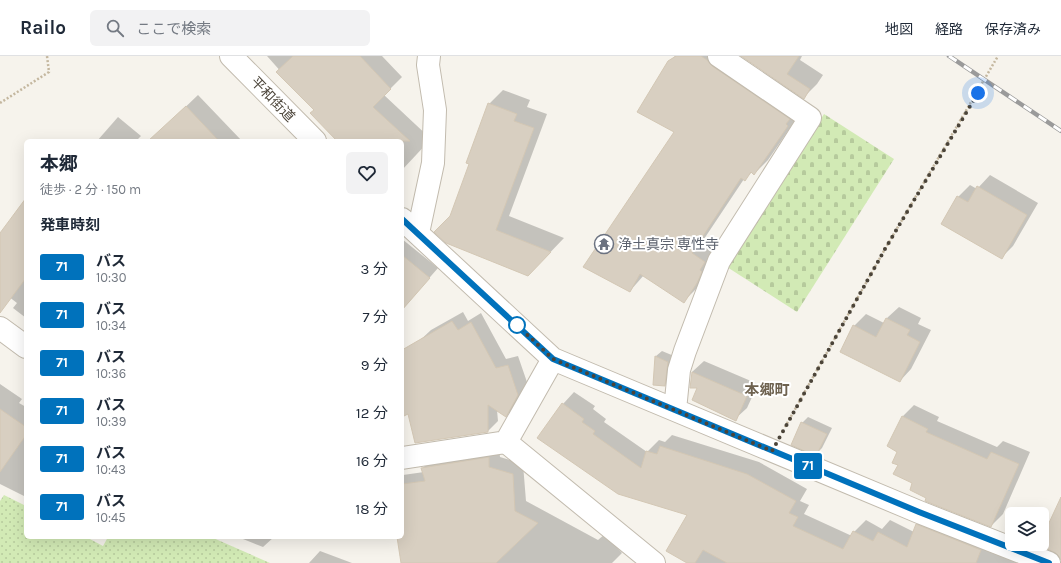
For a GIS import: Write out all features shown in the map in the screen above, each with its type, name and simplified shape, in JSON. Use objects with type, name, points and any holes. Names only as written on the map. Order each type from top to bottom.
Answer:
[{"type":"street","name":"平和街道","points":[[231,56],[313,139]]},
{"type":"street","points":[[429,56],[428,66],[435,110],[433,163],[410,226],[553,359],[919,512],[1049,563]]},
{"type":"street","points":[[675,410],[680,370],[685,351],[719,261],[810,118],[719,56]]},
{"type":"street","points":[[0,328],[24,346]]},
{"type":"street","points":[[506,442],[553,359]]},
{"type":"street","points":[[404,458],[506,442],[654,563]]},
{"type":"path","points":[[0,103],[49,72],[48,56]]},
{"type":"path","points":[[772,451],[885,249],[998,56]]},
{"type":"green space","points":[[824,114],[894,159],[797,312],[727,267]]},
{"type":"green space","points":[[4,495],[24,505],[24,539],[90,539],[103,546],[107,539],[216,539],[270,563],[0,563],[0,501]]},
{"type":"building","points":[[293,56],[360,56],[391,89],[373,107],[410,141],[404,141],[404,139],[335,139],[310,113],[314,110],[276,72]]},
{"type":"building","points":[[676,56],[701,56],[712,66],[790,119],[786,124],[788,126],[754,175],[751,172],[745,181],[741,178],[692,253],[705,262],[700,270],[702,272],[697,283],[684,303],[640,274],[630,292],[583,267],[674,132],[637,112],[668,61]]},
{"type":"building","points":[[741,56],[799,56],[787,74],[810,89],[804,99]]},
{"type":"building","points":[[488,103],[517,114],[514,121],[534,128],[496,230],[551,252],[528,276],[446,243],[434,232],[450,216],[469,164],[466,163]]},
{"type":"building","points":[[186,106],[217,139],[150,139]]},
{"type":"building","points":[[977,186],[1027,215],[1002,259],[941,224],[957,196],[968,202]]},
{"type":"building","points":[[24,201],[24,281],[0,313],[0,233]]},
{"type":"building","points":[[404,257],[430,278],[404,308]]},
{"type":"building","points":[[886,318],[910,330],[907,335],[920,342],[900,382],[840,352],[853,325],[876,337]]},
{"type":"building","points":[[452,321],[458,330],[471,322],[496,368],[508,365],[518,395],[506,417],[488,405],[488,432],[415,443],[408,414],[404,416],[404,349]]},
{"type":"building","points":[[655,356],[668,362],[665,386],[653,385]]},
{"type":"building","points":[[692,372],[747,396],[736,421],[692,400],[697,388],[690,388]]},
{"type":"building","points":[[562,403],[584,419],[582,422],[595,431],[593,434],[641,468],[646,451],[657,454],[660,446],[747,474],[796,501],[789,513],[798,517],[793,526],[843,549],[853,531],[873,541],[878,532],[907,547],[916,524],[981,550],[976,563],[727,563],[703,550],[695,563],[687,563],[666,551],[687,515],[618,494],[537,438]]},
{"type":"building","points":[[0,409],[24,426],[24,438],[0,472]]},
{"type":"building","points":[[902,416],[928,429],[926,432],[987,459],[991,452],[1019,464],[991,527],[925,501],[926,498],[910,490],[912,483],[893,474],[898,465],[892,463],[897,452],[887,446]]},
{"type":"building","points":[[801,422],[827,434],[816,456],[791,445]]},
{"type":"building","points":[[489,457],[489,467],[513,474],[515,511],[538,523],[496,563],[401,563],[397,539],[404,539],[404,484],[425,481],[421,468]]},
{"type":"building","points":[[1061,497],[1061,560],[1058,555],[1049,550],[1049,523]]},
{"type":"railway","points":[[949,56],[1061,131]]},
{"type":"bus line","name":"71","points":[[404,221],[553,359],[919,512],[1049,563]]},
{"type":"place","name":"浄土真宗 専性寺","points":[[604,244]]},
{"type":"district","name":"本郷町","points":[[767,390]]},
{"type":"route","points":[[517,325],[553,359],[772,451],[885,249],[978,93]]}]
